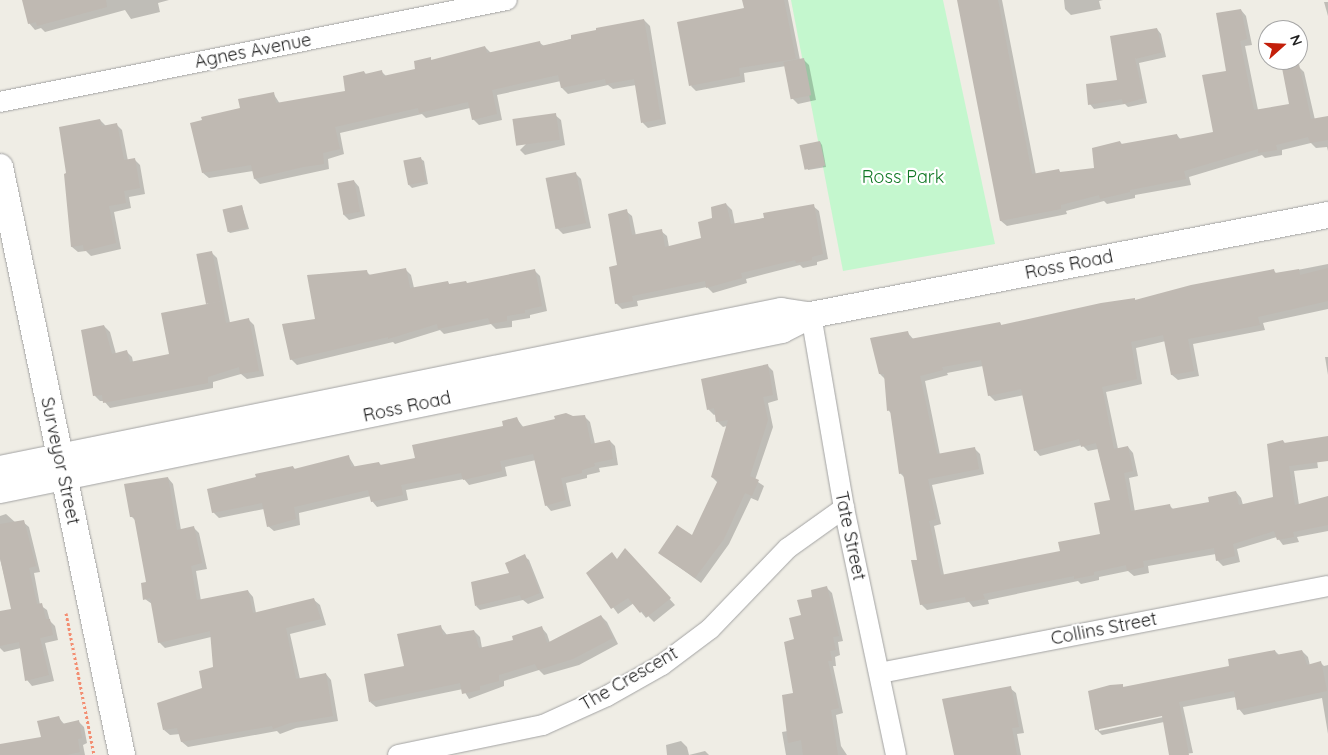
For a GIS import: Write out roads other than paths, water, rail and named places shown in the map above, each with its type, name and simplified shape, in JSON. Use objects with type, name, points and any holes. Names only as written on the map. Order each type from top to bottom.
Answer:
[{"type":"street","name":"Agnes Avenue","points":[[0,102],[507,0]]},
{"type":"street","name":"Surveyor Street","points":[[0,168],[122,755]]},
{"type":"street","name":"Ross Road","points":[[0,490],[62,467],[781,311],[811,315],[1328,215]]},
{"type":"street","name":"Tate Street","points":[[811,315],[844,508],[896,755]]},
{"type":"street","name":"Ross Road","points":[[0,469],[62,467]]},
{"type":"street","name":"The Crescent","points":[[398,755],[543,725],[607,696],[662,665],[710,629],[788,548],[844,508]]},
{"type":"street","name":"Collins Street","points":[[880,673],[1328,586]]},
{"type":"park label","name":"Ross Park","points":[[903,177]]}]
